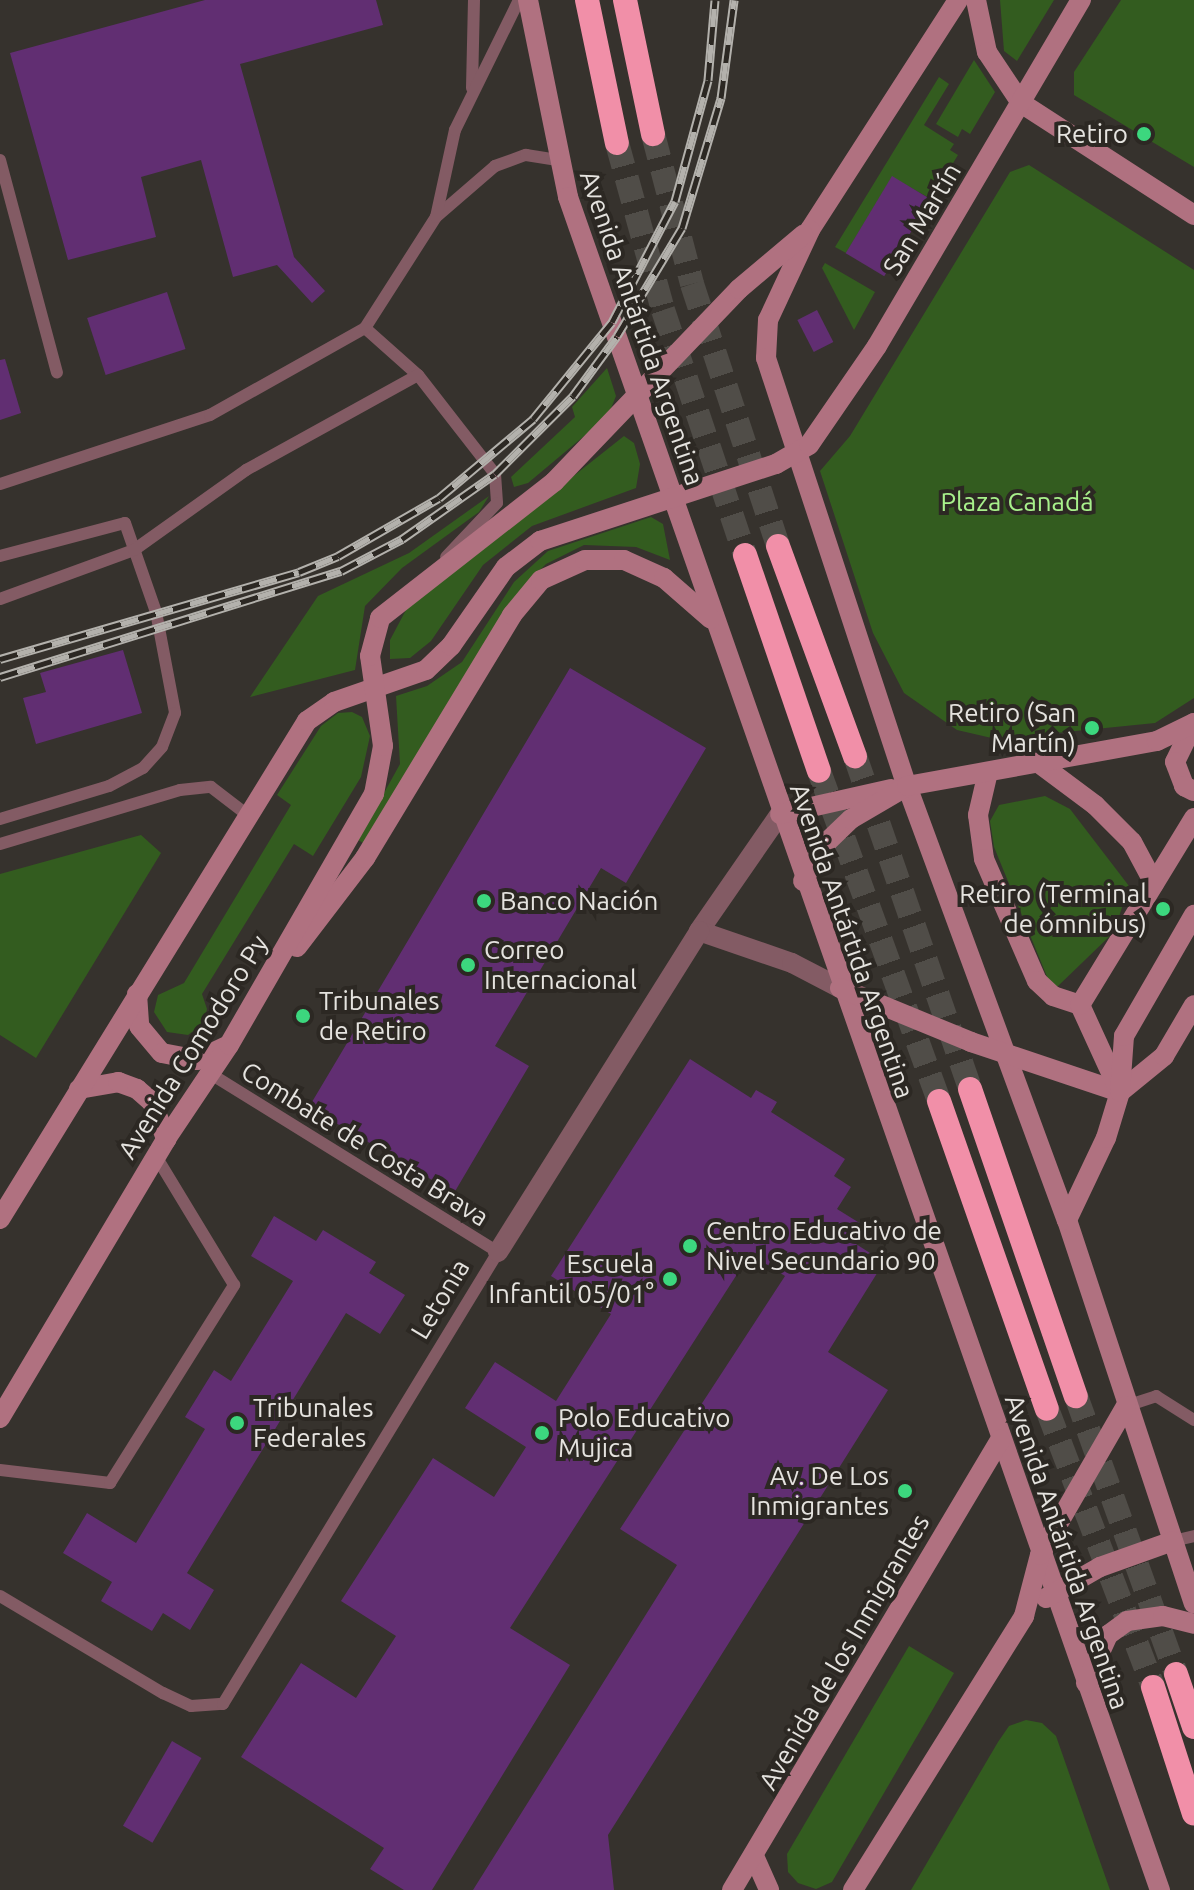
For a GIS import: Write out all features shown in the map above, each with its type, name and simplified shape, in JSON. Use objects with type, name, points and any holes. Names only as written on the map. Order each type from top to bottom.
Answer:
[{"type":"highway","points":[[587,0],[617,143]]},
{"type":"highway","points":[[625,0],[653,134]]},
{"type":"highway","points":[[778,546],[855,756]]},
{"type":"highway","points":[[745,555],[819,771]]},
{"type":"highway","points":[[970,1089],[1076,1396]]},
{"type":"highway","points":[[939,1101],[1047,1409]]},
{"type":"highway","points":[[1176,1674],[1194,1727]]},
{"type":"highway","points":[[1153,1687],[1194,1814]]},
{"type":"main road","name":"Avenida Antártida Argentina","points":[[528,0],[558,160],[637,398],[840,988],[1160,1890]]},
{"type":"main road","points":[[958,0],[810,230],[765,336],[768,370],[907,786],[1067,1220],[1126,1406],[1194,1603]]},
{"type":"main road","points":[[976,0],[984,46],[1021,103],[1194,215]]},
{"type":"main road","name":"San Martín","points":[[795,455],[821,431],[848,393],[1081,0]]},
{"type":"main road","name":"Avenida Comodoro Py","points":[[0,1418],[161,1147],[229,1045],[377,786],[383,746],[370,656],[375,626],[386,610],[427,577],[554,482],[739,289],[810,230]]},
{"type":"main road","points":[[0,1219],[246,814],[307,721],[334,702],[416,675],[437,661],[506,567],[540,541],[795,455]]},
{"type":"main road","points":[[257,997],[365,858],[512,615],[541,580],[585,560],[624,560],[664,578],[714,623]]},
{"type":"main road","points":[[780,814],[907,786],[1157,741],[1194,723]]},
{"type":"main road","points":[[1194,723],[1175,762],[1184,786],[1194,791]]},
{"type":"main road","points":[[1040,764],[1095,805],[1132,842],[1154,883]]},
{"type":"main road","points":[[988,772],[978,815],[984,859],[1037,981],[1053,996],[1080,1005],[1120,1092]]},
{"type":"main road","points":[[803,881],[827,842],[851,819],[907,786]]},
{"type":"main road","points":[[1080,1005],[1194,818]]},
{"type":"main road","points":[[1067,1220],[1106,1138],[1120,1092],[1124,1036],[1194,915]]},
{"type":"main road","points":[[840,988],[1004,1053],[1120,1092]]},
{"type":"main road","points":[[138,990],[139,1026],[162,1053],[197,1060],[229,1045]]},
{"type":"main road","points":[[1120,1092],[1164,1056],[1194,1005]]},
{"type":"main road","points":[[79,1089],[118,1082],[137,1089],[157,1111],[161,1147]]},
{"type":"main road","points":[[853,1890],[1024,1616],[1040,1555],[1126,1406]]},
{"type":"main road","name":"Avenida de los Inmigrantes","points":[[732,1890],[1000,1440]]},
{"type":"main road","points":[[1024,1616],[1054,1592],[1100,1567],[1173,1541]]},
{"type":"main road","points":[[1086,1683],[1108,1635],[1127,1621],[1163,1616],[1194,1624]]},
{"type":"main road","points":[[754,1856],[769,1890]]},
{"type":"street","name":"Letonia","points":[[498,1252],[699,931],[780,814]]},
{"type":"street","points":[[699,931],[792,963],[840,988]]},
{"type":"lane","points":[[471,95],[474,0]]},
{"type":"lane","points":[[436,217],[455,130],[519,0]]},
{"type":"lane","points":[[0,484],[210,415],[365,328],[436,217],[495,166],[526,155],[558,160]]},
{"type":"lane","points":[[0,160],[57,372]]},
{"type":"lane","points":[[365,328],[418,375],[487,461],[499,492],[497,503],[427,577]]},
{"type":"lane","points":[[0,599],[134,550],[246,470],[418,375]]},
{"type":"lane","points":[[0,556],[125,523],[172,683],[175,713],[162,747],[143,768],[109,786],[0,819]]},
{"type":"lane","points":[[0,844],[180,790],[211,787],[246,814]]},
{"type":"lane","name":"Combate de Costa Brava","points":[[209,1073],[498,1252]]},
{"type":"lane","points":[[0,1470],[110,1483],[234,1285],[161,1147]]},
{"type":"lane","name":"Letonia","points":[[0,1596],[191,1706],[214,1707],[230,1698],[498,1252]]},
{"type":"lane","points":[[1126,1406],[1156,1396],[1194,1420]]},
{"type":"lane","points":[[1173,1541],[1194,1536]]},
{"type":"green space","points":[[1000,0],[1054,0],[1017,61],[1004,51]]},
{"type":"green space","points":[[1121,0],[1194,0],[1194,167],[1074,95],[1074,72]]},
{"type":"green space","points":[[974,60],[995,92],[970,134],[962,129],[958,137],[936,124]]},
{"type":"green space","points":[[939,77],[949,84],[924,125],[954,144],[950,150],[958,155],[931,199],[892,177],[846,253],[835,247]]},
{"type":"green space","name":"Plaza Canadá","points":[[1029,165],[1194,270],[1194,698],[1155,723],[996,739],[957,730],[904,693],[873,633],[820,471],[850,436],[1010,172]]},
{"type":"green space","points":[[825,263],[875,292],[854,330],[822,268]]},
{"type":"green space","points":[[607,368],[616,396],[608,416],[528,483],[514,487],[511,477],[575,417],[572,407]]},
{"type":"green space","points":[[624,436],[634,443],[640,464],[636,488],[532,526],[483,565],[431,641],[410,658],[390,659],[390,640],[407,608]]},
{"type":"green space","points":[[489,496],[479,512],[402,568],[365,606],[355,670],[250,697],[318,596],[409,553]]},
{"type":"green space","points":[[651,517],[663,524],[670,560],[636,547],[584,545],[546,564],[523,587],[365,844],[358,840],[400,764],[396,696],[427,686],[462,662],[514,582],[548,551]]},
{"type":"green space","points":[[352,712],[362,717],[370,736],[361,777],[313,856],[294,844],[202,994],[207,1009],[204,1023],[188,1035],[167,1032],[154,1012],[158,995],[184,983],[291,805],[277,795],[321,726],[338,713]]},
{"type":"green space","points":[[1045,796],[1070,809],[1129,886],[1114,932],[1057,987],[1050,984],[994,847],[990,821],[999,805]]},
{"type":"green space","points":[[141,835],[161,853],[36,1058],[0,1035],[0,874]]},
{"type":"green space","points":[[909,1646],[954,1673],[832,1882],[816,1889],[798,1883],[788,1872],[787,1854]]},
{"type":"green space","points":[[1026,1720],[1042,1723],[1056,1736],[1110,1890],[911,1890],[998,1742],[1009,1726]]},
{"type":"building","points":[[205,0],[376,0],[383,25],[240,64],[294,257],[325,291],[312,303],[277,265],[233,277],[201,160],[141,177],[156,237],[68,260],[10,53]]},
{"type":"building","points":[[892,176],[931,199],[884,276],[846,253]]},
{"type":"building","points":[[167,292],[186,349],[106,375],[87,318]]},
{"type":"building","points":[[817,310],[833,342],[814,352],[797,320]]},
{"type":"building","points":[[5,359],[21,413],[0,420],[0,360]]},
{"type":"building","points":[[123,650],[142,713],[36,744],[23,698],[46,692],[40,673]]},
{"type":"building","name":"Correo Internacional","points":[[570,668],[706,748],[626,883],[601,868],[495,1046],[529,1066],[454,1193],[309,1107]]},
{"type":"building","points":[[690,1059],[751,1098],[756,1090],[777,1102],[771,1112],[845,1159],[834,1176],[851,1187],[837,1209],[866,1227],[856,1244],[884,1262],[828,1352],[888,1390],[608,1835],[614,1890],[473,1890],[677,1565],[620,1529],[785,1276],[750,1254],[510,1628],[570,1665],[432,1890],[404,1890],[370,1869],[384,1848],[241,1757],[301,1663],[356,1698],[396,1636],[341,1601],[433,1458],[494,1497],[526,1447],[465,1408],[495,1362],[556,1401],[611,1314],[551,1276]]},
{"type":"building","name":"Tribunales Federales","points":[[274,1216],[316,1241],[323,1230],[376,1262],[369,1273],[405,1295],[380,1334],[346,1313],[187,1573],[214,1590],[190,1630],[163,1613],[152,1631],[101,1601],[112,1582],[63,1553],[87,1513],[136,1543],[205,1429],[185,1417],[214,1370],[231,1381],[293,1281],[251,1256]]},
{"type":"building","points":[[172,1741],[201,1758],[152,1843],[123,1826]]},
{"type":"tunnel","points":[[653,134],[692,284],[778,546]]},
{"type":"tunnel","points":[[617,143],[663,310],[745,555]]},
{"type":"tunnel","points":[[855,756],[970,1089]]},
{"type":"tunnel","points":[[819,771],[939,1101]]},
{"type":"tunnel","points":[[1076,1396],[1176,1674]]},
{"type":"tunnel","points":[[1047,1409],[1153,1687]]},
{"type":"railway","points":[[0,659],[299,572],[338,556],[439,498],[533,419],[612,322],[675,201],[708,80],[715,0]]},
{"type":"railway","points":[[0,677],[341,571],[402,539],[495,474],[573,396],[617,336],[682,228],[721,98],[734,0]]},
{"type":"place","name":"Retiro","points":[[1144,134]]},
{"type":"place","name":"Retiro (San Martín)","points":[[1092,728]]},
{"type":"place","name":"Banco Nación","points":[[484,901]]},
{"type":"place","name":"Retiro (Terminal de ómnibus)","points":[[1163,909]]},
{"type":"place","name":"Correo Internacional","points":[[468,965]]},
{"type":"place","name":"Tribunales de Retiro","points":[[303,1016]]},
{"type":"place","name":"Centro Educativo de Nivel Secundario 90","points":[[690,1246]]},
{"type":"place","name":"Escuela Infantil 05/01°","points":[[670,1279]]},
{"type":"place","name":"Tribunales Federales","points":[[237,1423]]},
{"type":"place","name":"Polo Educativo Mujica","points":[[542,1433]]},
{"type":"place","name":"Av. De Los Inmigrantes","points":[[905,1491]]}]
